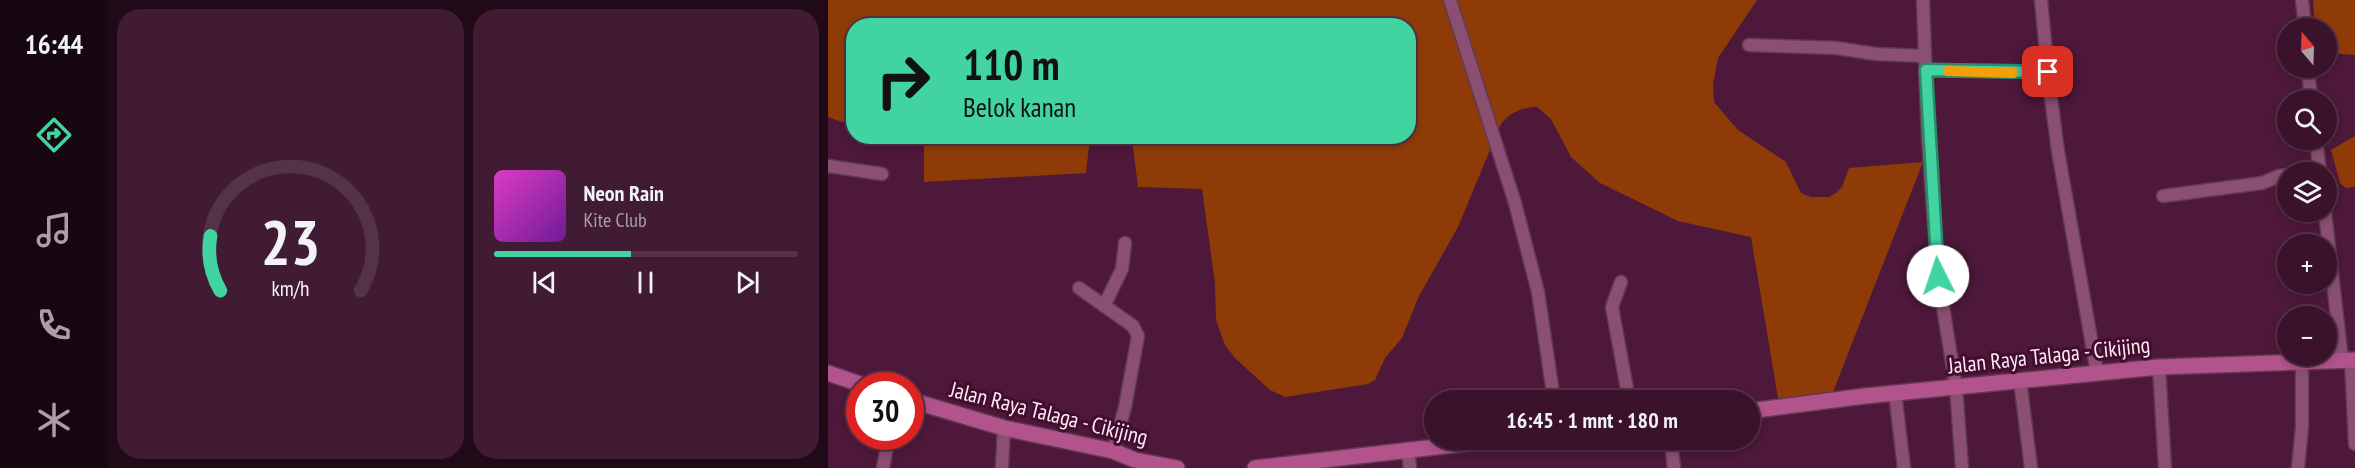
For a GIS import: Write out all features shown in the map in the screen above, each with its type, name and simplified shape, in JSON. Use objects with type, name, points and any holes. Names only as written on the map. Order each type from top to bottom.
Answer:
[{"type":"main road","name":"Jalan Raya Talaga - Cikijing","points":[[1760,410],[1895,393],[2159,367],[2277,364]]},
{"type":"main road","points":[[828,373],[846,379]]},
{"type":"main road","name":"Jalan Raya Talaga - Cikijing","points":[[924,404],[1004,428],[1113,451],[1134,464],[1177,468]]},
{"type":"main road","points":[[1254,468],[1424,448]]},
{"type":"street","points":[[1450,0],[1521,225],[1538,292],[1553,390]]},
{"type":"street","points":[[1923,0],[1938,276],[1956,387],[1962,468]]},
{"type":"street","points":[[2041,0],[2058,151],[2097,373]]},
{"type":"street","points":[[2302,0],[2304,18]]},
{"type":"street","points":[[1749,45],[1836,48],[1876,54],[1925,56]]},
{"type":"street","points":[[1926,70],[2048,72]]},
{"type":"street","points":[[828,166],[882,174]]},
{"type":"street","points":[[2163,196],[2262,183],[2277,177]]},
{"type":"street","points":[[2327,222],[2350,360],[2355,444]]},
{"type":"street","points":[[1104,306],[1122,269],[1125,243]]},
{"type":"street","points":[[1621,282],[1612,307],[1627,390]]},
{"type":"street","points":[[1079,288],[1133,326],[1138,336],[1125,406],[1113,451]]},
{"type":"street","points":[[2298,468],[2302,427],[2302,366]]},
{"type":"street","points":[[2159,367],[2165,468]]},
{"type":"street","points":[[2020,380],[2031,468]]},
{"type":"street","points":[[1895,393],[1904,468]]},
{"type":"street","points":[[1002,468],[1004,428]]},
{"type":"street","points":[[883,468],[886,450]]},
{"type":"street","points":[[1408,450],[1410,468]]},
{"type":"street","points":[[1672,450],[1674,468]]},
{"type":"shaded area","points":[[828,0],[1757,0],[1718,58],[1713,84],[1714,102],[1738,130],[1786,162],[1801,193],[1811,197],[1829,197],[1842,187],[1849,168],[1923,162],[1831,397],[1778,398],[1751,237],[1678,221],[1600,183],[1571,157],[1551,119],[1537,107],[1516,112],[1500,126],[1458,227],[1419,296],[1402,338],[1385,358],[1375,380],[1368,384],[1285,397],[1270,390],[1235,358],[1225,345],[1216,320],[1215,283],[1202,189],[1138,187],[1133,144],[1416,144],[1416,18],[846,18],[846,122],[828,117]]},
{"type":"shaded area","points":[[2313,0],[2355,0],[2355,55],[2337,54],[2337,18],[2314,18]]},
{"type":"shaded area","points":[[2355,136],[2355,187],[2346,188],[2340,183],[2337,162],[2334,162],[2331,150],[2337,150],[2337,146]]},
{"type":"shaded area","points":[[924,144],[1089,144],[1086,173],[924,182]]},
{"type":"slow traffic","points":[[1948,71],[2013,73]]},
{"type":"route","points":[[1938,276],[1928,139],[1926,70],[2048,72]]}]
